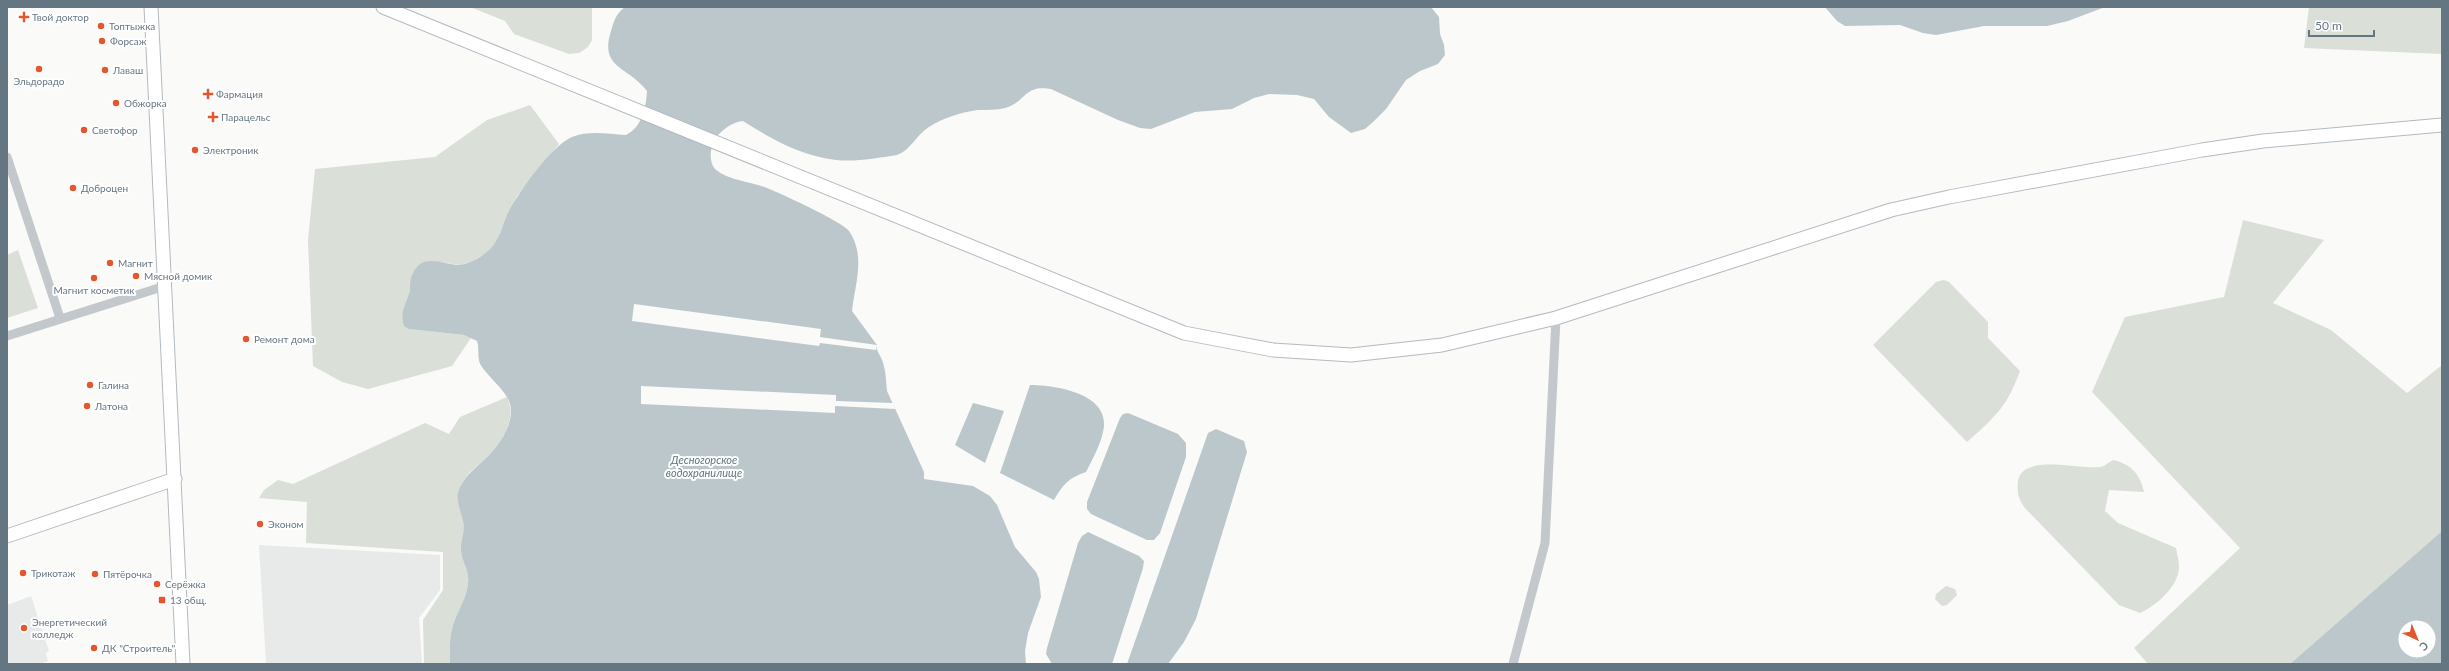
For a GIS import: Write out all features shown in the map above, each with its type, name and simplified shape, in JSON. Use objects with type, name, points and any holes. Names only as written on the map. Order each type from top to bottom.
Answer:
[{"type":"street","points":[[151,7],[183,664]]},
{"type":"street","points":[[383,7],[1184,333],[1273,350],[1351,355],[1442,345],[1556,318],[1891,210],[1948,197],[2210,149],[2307,136],[2442,125]]},
{"type":"street","points":[[7,156],[60,318]]},
{"type":"street","points":[[7,336],[165,286]]},
{"type":"street","points":[[1513,664],[1545,543],[1556,318]]},
{"type":"street","points":[[7,536],[174,480]]},
{"type":"shaded area","points":[[470,7],[592,7],[592,40],[588,47],[579,53],[569,54],[514,34],[505,21]]},
{"type":"shaded area","points":[[2309,7],[2442,7],[2442,54],[2304,48]]},
{"type":"shaded area","points":[[530,105],[559,144],[517,196],[496,243],[487,252],[473,261],[461,265],[431,261],[414,271],[409,293],[410,329],[464,335],[471,338],[452,366],[368,389],[342,382],[313,366],[308,240],[315,169],[435,157],[487,120]]},
{"type":"shaded area","points":[[2243,220],[2324,240],[2273,303],[2331,330],[2407,393],[2442,365],[2442,531],[2290,664],[2148,664],[2134,648],[2240,548],[2092,392],[2125,317],[2224,297]]},
{"type":"shaded area","points":[[18,250],[38,308],[7,318],[7,255]]},
{"type":"shaded area","points":[[1944,280],[1949,282],[1988,322],[1988,338],[2020,371],[2005,403],[1993,418],[1967,442],[1873,345],[1936,282]]},
{"type":"shaded area","points":[[507,397],[510,405],[510,414],[507,430],[492,452],[467,476],[460,490],[460,501],[464,523],[461,553],[468,576],[468,583],[451,634],[450,664],[424,664],[423,620],[443,590],[443,552],[306,543],[307,502],[259,498],[264,490],[278,480],[293,484],[425,423],[449,434],[460,417]]},
{"type":"shaded area","points":[[2113,460],[2125,464],[2134,471],[2140,480],[2144,492],[2109,490],[2105,511],[2118,523],[2176,548],[2179,567],[2175,581],[2166,594],[2153,606],[2140,613],[2119,605],[2024,507],[2018,495],[2018,481],[2022,472],[2030,467],[2053,465],[2102,467]]},
{"type":"shaded area","points":[[259,545],[440,555],[440,590],[419,618],[422,664],[266,664]]},
{"type":"shaded area","points":[[1946,586],[1955,589],[1957,595],[1947,605],[1942,606],[1935,599],[1936,594]]},
{"type":"shaded area","name":"Энергетический колледж","points":[[31,596],[49,651],[46,653],[48,661],[39,664],[7,664],[7,605]]},
{"type":"water","name":"Десногорское водохранилище","points":[[625,7],[1431,7],[1439,17],[1440,34],[1444,45],[1445,55],[1438,64],[1420,71],[1406,80],[1386,109],[1365,129],[1351,133],[1329,117],[1314,99],[1297,95],[1269,94],[1254,98],[1232,109],[1195,112],[1151,129],[1140,128],[1118,120],[1051,89],[1042,88],[1030,91],[1017,102],[1005,108],[972,111],[946,118],[924,130],[902,153],[866,159],[836,160],[811,155],[787,146],[743,121],[730,125],[717,136],[712,146],[711,161],[715,169],[726,176],[767,188],[824,215],[849,231],[857,250],[858,260],[857,280],[852,311],[877,345],[886,376],[887,391],[924,472],[924,479],[973,486],[990,496],[997,505],[1015,547],[1036,572],[1039,579],[1041,597],[1028,633],[1025,651],[1026,664],[450,664],[451,634],[468,583],[468,576],[461,553],[464,526],[458,501],[458,493],[466,477],[492,452],[502,438],[507,430],[511,413],[507,397],[480,364],[477,341],[464,335],[409,329],[404,326],[403,313],[409,294],[411,278],[417,267],[422,263],[434,261],[459,265],[475,260],[489,250],[496,242],[508,213],[527,182],[555,149],[564,142],[572,137],[585,134],[599,133],[626,135],[636,127],[646,104],[647,91],[640,83],[617,66],[612,60],[609,53],[608,43],[617,15]]},
{"type":"water","points":[[1825,7],[2105,7],[2068,21],[2047,26],[1984,26],[1936,35],[1923,33],[1900,25],[1845,26],[1837,21]]},
{"type":"water","points":[[1030,385],[1054,387],[1080,394],[1091,400],[1099,409],[1104,419],[1103,432],[1100,442],[1086,472],[1075,476],[1067,482],[1054,500],[1000,473]]},
{"type":"water","points":[[973,403],[1004,411],[985,463],[955,445]]},
{"type":"water","points":[[1128,413],[1178,434],[1186,443],[1186,457],[1160,533],[1154,540],[1147,540],[1091,514],[1087,509],[1087,502],[1120,418],[1123,414]]},
{"type":"water","points":[[1216,429],[1244,441],[1247,452],[1196,619],[1184,642],[1168,664],[1127,664],[1208,433]]},
{"type":"water","points":[[2442,531],[2442,664],[2290,664]]},
{"type":"water","points":[[1088,532],[1139,556],[1144,561],[1143,568],[1112,664],[1052,664],[1046,654],[1047,648],[1078,543],[1082,536]]},
{"type":"pier","points":[[634,304],[821,329],[820,337],[877,345],[876,350],[820,343],[819,346],[632,321]]},
{"type":"pier","points":[[641,386],[836,395],[836,401],[893,403],[895,409],[835,406],[835,413],[641,404]]},
{"type":"place","name":"Твой доктор","points":[[24,17]]},
{"type":"place","name":"Топтыжка","points":[[101,26]]},
{"type":"place","name":"Форсаж","points":[[102,41]]},
{"type":"place","name":"Эльдорадо","points":[[39,69]]},
{"type":"place","name":"Лаваш","points":[[105,70]]},
{"type":"place","name":"Фармация","points":[[208,94]]},
{"type":"place","name":"Обжорка","points":[[116,103]]},
{"type":"place","name":"Парацельс","points":[[213,117]]},
{"type":"place","name":"Светофор","points":[[84,130]]},
{"type":"place","name":"Электроник","points":[[195,150]]},
{"type":"place","name":"Доброцен","points":[[73,188]]},
{"type":"place","name":"Магнит","points":[[110,263]]},
{"type":"place","name":"Мясной домик","points":[[136,276]]},
{"type":"place","name":"Магнит косметик","points":[[94,278]]},
{"type":"place","name":"Ремонт дома","points":[[246,339]]},
{"type":"place","name":"Галина","points":[[90,385]]},
{"type":"place","name":"Латона","points":[[87,406]]},
{"type":"place","name":"Эконом","points":[[260,524]]},
{"type":"place","name":"Трикотаж","points":[[23,573]]},
{"type":"place","name":"Пятёрочка","points":[[95,574]]},
{"type":"place","name":"Серёжка","points":[[157,584]]},
{"type":"place","name":"13 общ.","points":[[162,600]]},
{"type":"place","name":"Энергетический колледж","points":[[24,628]]},
{"type":"place","name":"ДК \"Строитель\"","points":[[94,648]]}]
